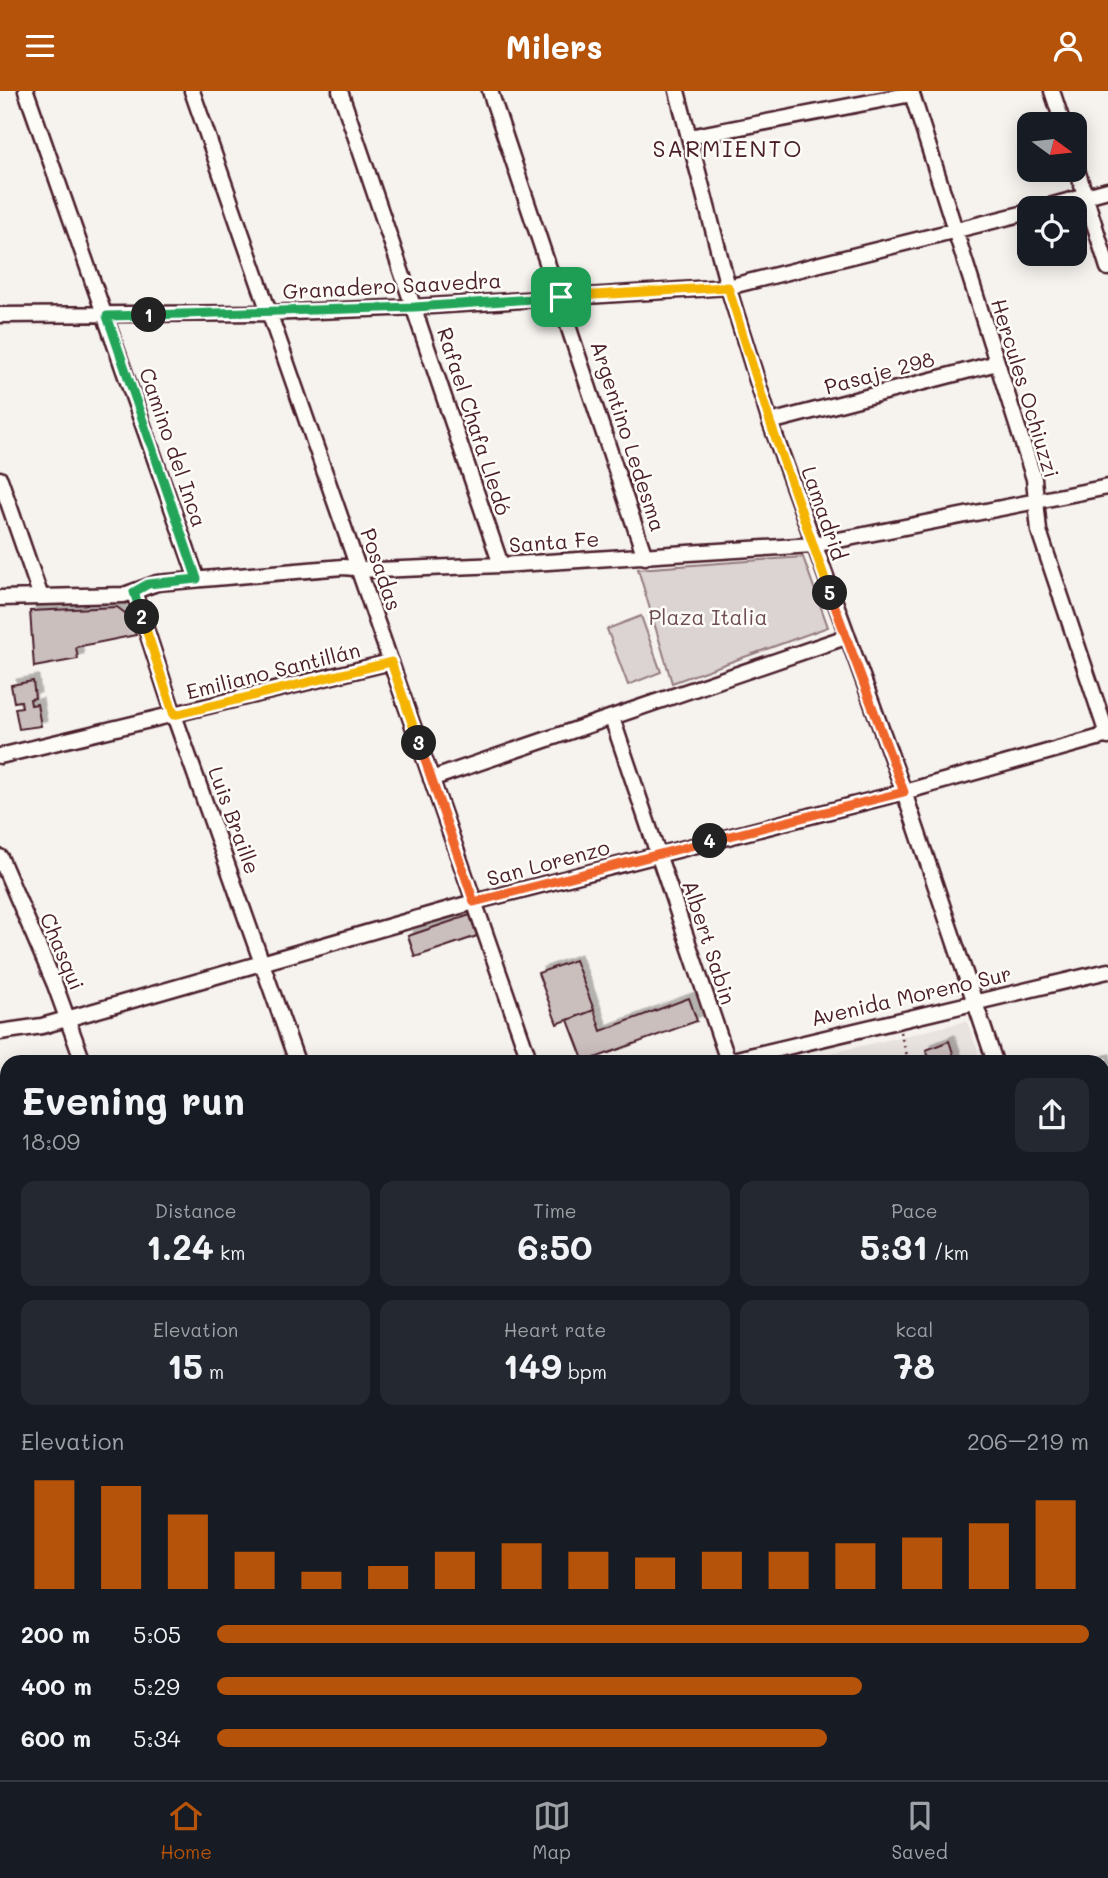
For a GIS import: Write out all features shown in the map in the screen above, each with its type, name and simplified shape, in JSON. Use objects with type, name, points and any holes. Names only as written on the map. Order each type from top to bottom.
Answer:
[{"type":"street","name":"Camino del Inca","points":[[26,91],[197,579]]},
{"type":"street","name":"Posadas","points":[[192,91],[268,313],[360,567],[528,1055]]},
{"type":"street","name":"Rafael Chafa Lledó","points":[[340,91],[501,565]]},
{"type":"street","name":"Argentino Ledesma","points":[[490,91],[561,297],[645,557]]},
{"type":"street","name":"Lamadrid","points":[[677,91],[728,287],[770,422],[904,792],[993,1055]]},
{"type":"street","points":[[1052,91],[1059,112]]},
{"type":"street","points":[[689,137],[911,93]]},
{"type":"street","name":"Hercules Ochiuzzi","points":[[911,93],[1034,479],[1039,531],[1108,736]]},
{"type":"street","points":[[1087,197],[1108,190]]},
{"type":"street","points":[[1087,200],[1108,268]]},
{"type":"street","name":"Granadero Saavedra","points":[[0,315],[268,313],[415,307],[728,287],[1017,215]]},
{"type":"street","name":"Pasaje 298","points":[[770,422],[998,363]]},
{"type":"street","points":[[0,479],[41,597]]},
{"type":"street","name":"Santa Fe","points":[[0,599],[134,592],[148,584],[360,567],[377,570],[501,565],[813,545],[1108,487]]},
{"type":"street","name":"Luis Braille","points":[[134,592],[174,715],[265,964],[295,1055]]},
{"type":"street","points":[[431,779],[846,637]]},
{"type":"street","name":"Emiliano Santillán","points":[[0,756],[391,662]]},
{"type":"street","name":"Albert Sabin","points":[[612,718],[724,1055]]},
{"type":"street","name":"San Lorenzo","points":[[0,1032],[68,1019],[474,902],[904,792],[1108,736]]},
{"type":"street","name":"Chasqui","points":[[0,857],[81,1055]]},
{"type":"street","name":"Avenida Moreno Sur","points":[[754,1055],[1108,971]]},
{"type":"path","points":[[898,1019],[907,1055]]},
{"type":"shaded area","points":[[967,1021],[979,1055],[823,1055]]},
{"type":"green space","name":"Plaza Italia","points":[[803,557],[828,627],[672,683],[638,569]]},
{"type":"green space","points":[[641,616],[661,672],[628,685],[607,629]]},
{"type":"building","points":[[117,607],[129,616],[136,635],[76,647],[78,659],[34,667],[30,611]]},
{"type":"building","points":[[33,681],[35,698],[30,699],[31,705],[37,704],[41,726],[19,729],[15,708],[22,707],[21,701],[14,702],[11,685]]},
{"type":"building","points":[[470,915],[477,936],[415,957],[408,936]]},
{"type":"building","points":[[575,960],[594,1010],[557,1024],[538,973]]},
{"type":"building","points":[[689,998],[697,1021],[603,1055],[581,1055],[568,1020],[594,1010],[601,1031]]},
{"type":"building","points":[[949,1041],[954,1055],[928,1055],[926,1050]]},
{"type":"district","name":"SARMIENTO","points":[[728,148]]},
{"type":"route","points":[[728,287],[770,422],[904,792],[474,902],[391,662],[174,715],[134,592],[148,584],[197,579],[107,316],[415,307],[561,297],[728,287]]}]
